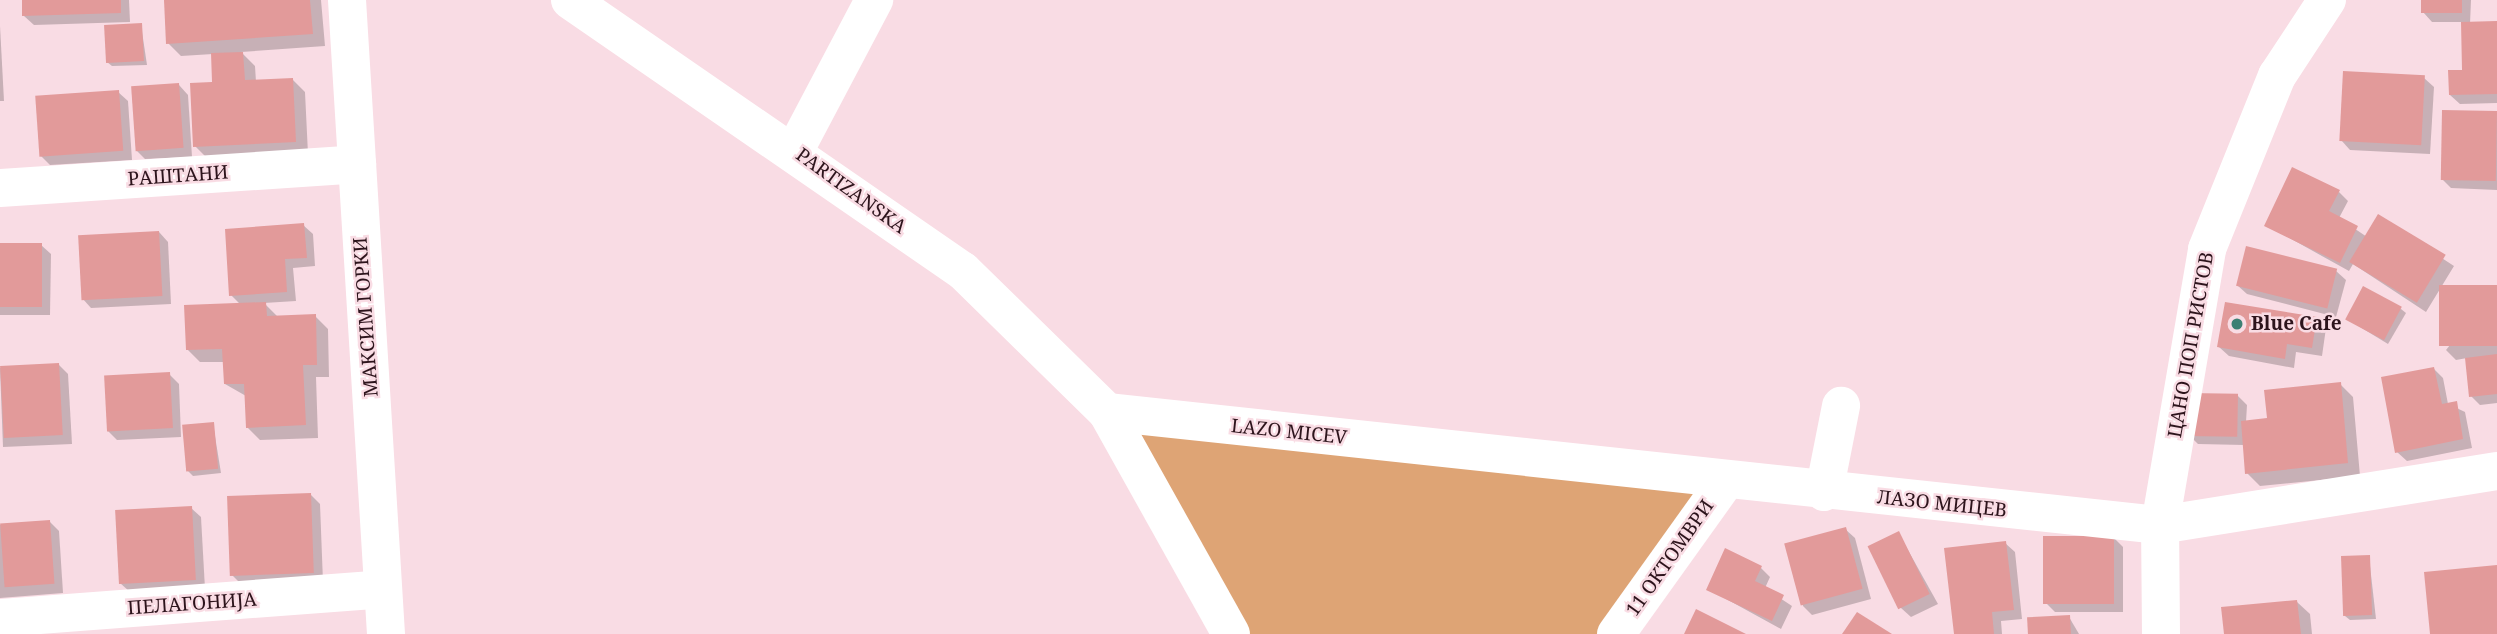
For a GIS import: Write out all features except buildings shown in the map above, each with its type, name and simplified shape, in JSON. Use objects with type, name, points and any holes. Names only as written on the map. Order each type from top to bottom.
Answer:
[{"type":"street","name":"МАКСИМ ГОРКИ","points":[[346,0],[386,634]]},
{"type":"street","name":"PARTIZANSKA","points":[[570,0],[795,150],[963,271],[1107,412]]},
{"type":"street","points":[[795,150],[874,0]]},
{"type":"street","name":"ЦАНО ПОП РИСТОВ","points":[[2161,634],[2160,525],[2207,249],[2277,76],[2328,0]]},
{"type":"street","name":"РАШТАНИ","points":[[0,188],[357,164]]},
{"type":"street","points":[[1824,492],[1841,406]]},
{"type":"street","points":[[1107,412],[1231,634]]},
{"type":"street","name":"LAZO MICEV","points":[[1107,412],[1724,482]]},
{"type":"street","name":"ЛАЗО МИЦЕВ","points":[[1724,482],[2160,525],[2497,471]]},
{"type":"street","name":"11 ОКТОМВРИ","points":[[1616,634],[1724,482]]},
{"type":"street","name":"ПЕЛАГОНИЈА","points":[[0,618],[383,589]]},
{"type":"shaded area","points":[[1107,412],[1724,483],[1616,634],[1231,634]]},
{"type":"place","name":"Blue Cafe","points":[[2237,324]]}]
